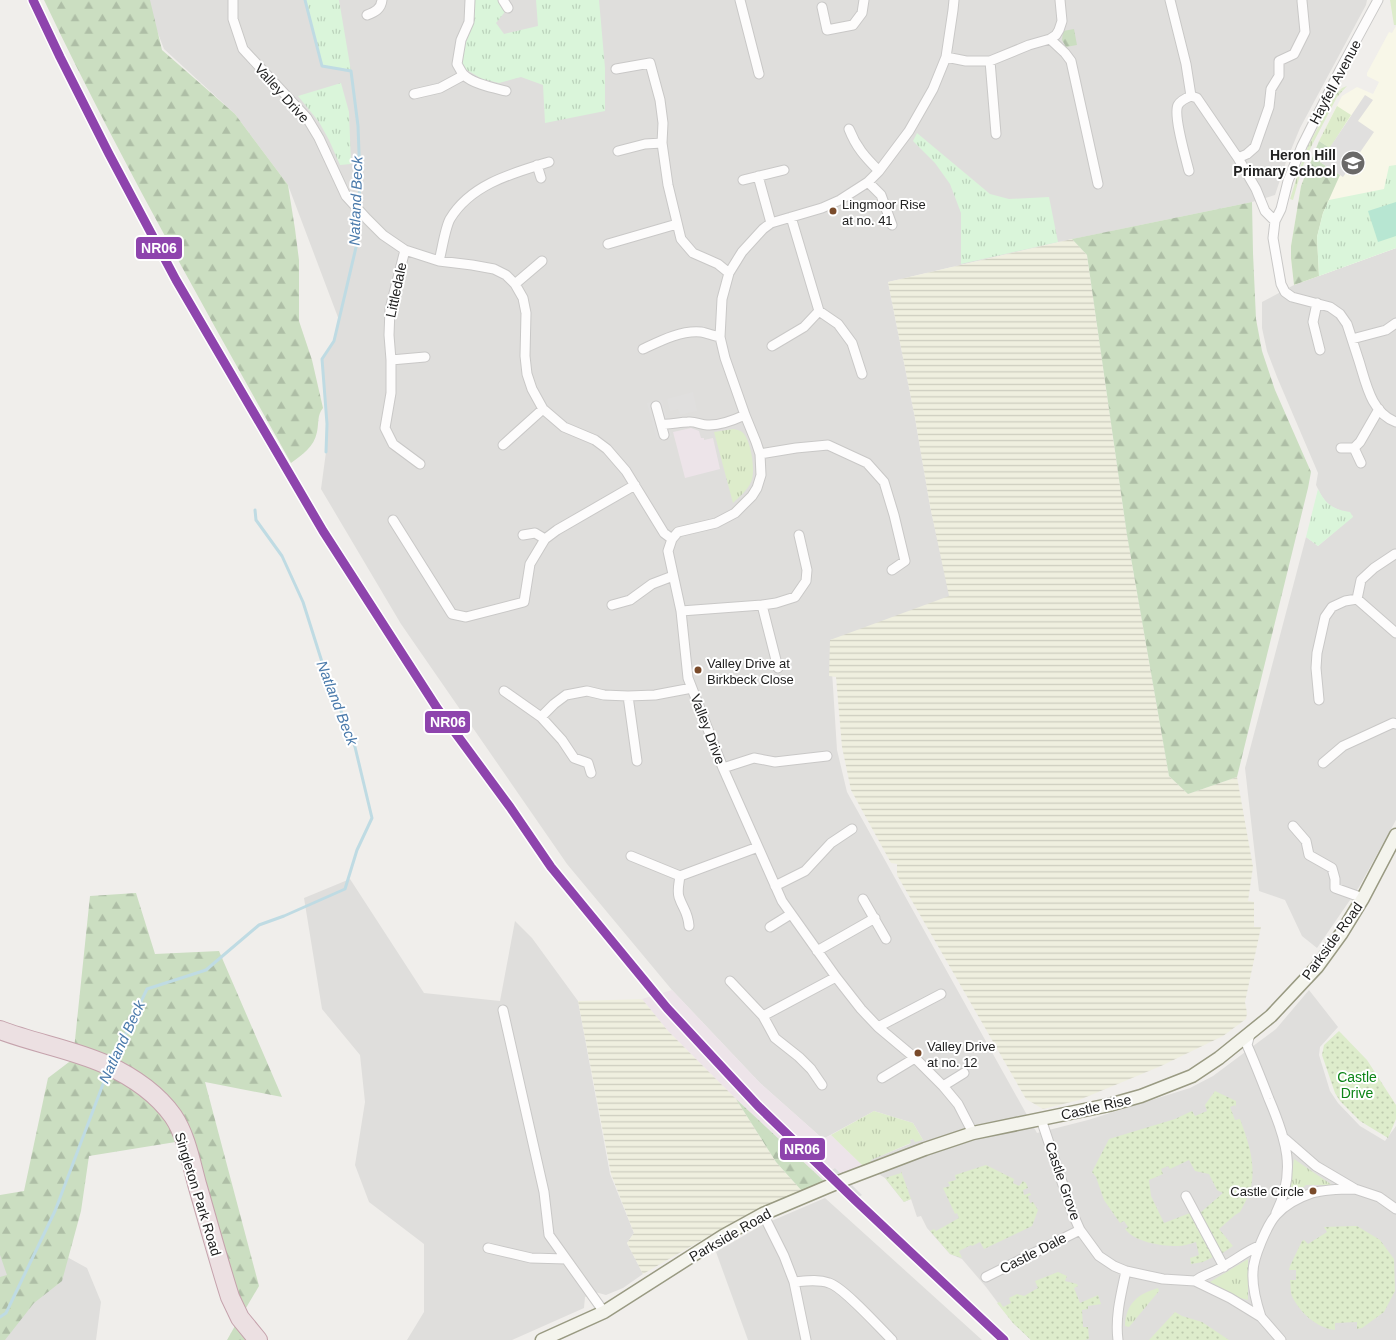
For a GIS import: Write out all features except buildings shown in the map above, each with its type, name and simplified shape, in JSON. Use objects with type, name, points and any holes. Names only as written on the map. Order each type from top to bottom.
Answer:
[{"type":"highway","name":"Singleton Park Road","points":[[0,1030],[104,1064],[132,1078],[153,1093],[174,1117],[186,1143],[230,1297],[240,1318],[258,1340]]},
{"type":"street","name":"Valley Drive","points":[[233,0],[233,19],[243,49],[307,118],[319,138],[346,196],[367,219],[383,235],[405,250],[439,261],[472,264],[494,269],[506,275],[515,284]]},
{"type":"street","points":[[367,15],[376,12],[382,5],[382,0]]},
{"type":"street","points":[[470,0],[469,22],[461,40],[457,64],[464,75],[484,85],[506,91]]},
{"type":"street","points":[[740,0],[759,74]]},
{"type":"street","points":[[822,7],[827,30],[852,25],[862,13],[864,0]]},
{"type":"street","points":[[542,261],[515,284],[523,298],[526,312],[525,356],[527,374],[543,409],[564,427],[595,440],[618,460],[664,533],[672,539],[678,532],[716,523],[727,518],[752,496],[759,482],[762,465],[756,442],[725,358],[720,337],[722,299],[729,272],[742,252],[771,223],[822,208],[840,200],[868,182],[879,171],[909,131],[933,88],[946,57],[954,0]]},
{"type":"street","points":[[946,57],[966,61],[990,61],[1050,39],[1056,35],[1062,22],[1060,0]]},
{"type":"street","points":[[1170,0],[1186,64],[1191,96]]},
{"type":"street","name":"Hayfell Avenue","points":[[1317,303],[1292,296],[1285,292],[1281,284],[1274,248],[1275,221],[1281,209],[1288,181],[1302,146],[1378,0]]},
{"type":"street","points":[[1238,158],[1247,154],[1255,147],[1269,108],[1271,89],[1279,76],[1279,61],[1294,54],[1305,32],[1302,1]]},
{"type":"street","points":[[1050,39],[1071,61],[1098,184]]},
{"type":"street","points":[[990,61],[996,134]]},
{"type":"street","points":[[616,70],[650,63],[660,100],[662,143],[668,185],[681,239],[694,253],[718,264],[729,272]]},
{"type":"street","points":[[414,94],[440,88],[464,75]]},
{"type":"street","points":[[1189,171],[1176,110],[1178,103],[1184,98],[1191,96],[1197,98],[1238,158],[1256,189],[1265,211],[1275,221]]},
{"type":"street","points":[[849,129],[862,154],[879,171]]},
{"type":"street","points":[[618,151],[645,144],[662,143]]},
{"type":"street","points":[[439,261],[450,220],[462,204],[485,185],[509,174],[549,162]]},
{"type":"street","points":[[537,166],[541,178]]},
{"type":"street","points":[[744,180],[784,170]]},
{"type":"street","points":[[758,176],[771,223]]},
{"type":"street","points":[[868,182],[881,195],[892,225]]},
{"type":"street","points":[[791,217],[819,311],[838,324],[852,343],[862,374]]},
{"type":"street","points":[[608,244],[677,224]]},
{"type":"street","name":"Littledale","points":[[405,250],[390,309],[391,393],[385,428],[393,444],[420,464]]},
{"type":"street","points":[[1320,350],[1313,322],[1317,303],[1330,307],[1340,314],[1347,324],[1368,392],[1379,409],[1390,420],[1396,422]]},
{"type":"street","points":[[772,346],[804,327],[819,311]]},
{"type":"street","points":[[1352,338],[1386,330],[1396,322]]},
{"type":"street","points":[[643,349],[681,334],[700,332],[720,337]]},
{"type":"street","points":[[391,360],[425,357]]},
{"type":"street","points":[[656,406],[664,435]]},
{"type":"street","points":[[502,445],[543,409]]},
{"type":"street","points":[[1341,448],[1354,448],[1365,436],[1379,409]]},
{"type":"street","points":[[661,424],[691,421],[711,425],[745,415]]},
{"type":"street","points":[[760,454],[828,445],[867,463],[884,482],[905,561],[892,570]]},
{"type":"street","points":[[1354,448],[1361,463]]},
{"type":"street","points":[[394,520],[452,614],[466,618],[524,602],[530,564],[545,539],[634,485]]},
{"type":"street","points":[[523,535],[535,533],[545,539]]},
{"type":"street","points":[[680,611],[762,605],[795,597],[806,581],[807,570],[799,535]]},
{"type":"street","name":"Valley Drive","points":[[672,539],[668,551],[680,611],[688,678],[723,768],[782,901],[861,1009],[943,1086],[958,1104],[973,1133]]},
{"type":"street","points":[[1357,600],[1361,580],[1374,568],[1396,554]]},
{"type":"street","points":[[612,605],[630,600],[652,584],[673,576]]},
{"type":"street","points":[[1319,700],[1316,668],[1317,653],[1325,617],[1332,607],[1345,601],[1357,600],[1396,633]]},
{"type":"street","points":[[762,605],[778,668]]},
{"type":"street","points":[[541,717],[566,695],[587,691],[604,695],[655,695],[692,688]]},
{"type":"street","points":[[504,691],[541,717],[562,740],[574,758],[588,764],[591,773]]},
{"type":"street","points":[[628,696],[637,761]]},
{"type":"street","points":[[1323,763],[1343,746],[1393,723],[1396,724]]},
{"type":"street","points":[[723,768],[754,758],[775,762],[827,756]]},
{"type":"street","points":[[1293,826],[1306,841],[1309,855],[1332,868],[1335,888],[1363,898]]},
{"type":"street","points":[[775,886],[804,871],[831,843],[852,829]]},
{"type":"street","name":"Parkside Road","points":[[1250,1034],[1272,1016],[1316,967],[1341,934],[1363,898],[1396,835]]},
{"type":"street","points":[[631,856],[680,876],[758,848]]},
{"type":"street","points":[[680,876],[679,897],[688,915],[689,926]]},
{"type":"street","points":[[863,898],[886,939]]},
{"type":"street","points":[[770,927],[791,914]]},
{"type":"street","points":[[817,951],[875,918]]},
{"type":"street","points":[[763,1016],[836,977]]},
{"type":"street","points":[[730,981],[763,1016],[775,1038],[799,1057],[811,1069],[822,1085]]},
{"type":"street","points":[[878,1027],[941,994]]},
{"type":"street","points":[[503,1010],[544,1192],[550,1235],[604,1312]]},
{"type":"street","points":[[1250,1034],[1248,1045],[1285,1139],[1288,1164],[1286,1186],[1281,1204],[1258,1246],[1252,1269],[1253,1286],[1261,1317]]},
{"type":"street","name":"Castle Rise","points":[[928,1148],[973,1133],[1108,1105],[1141,1096],[1192,1076],[1250,1034]]},
{"type":"street","points":[[882,1078],[915,1058]]},
{"type":"street","points":[[943,1086],[964,1073]]},
{"type":"street","name":"Castle Grove","points":[[1041,1119],[1072,1212],[1080,1230],[1099,1256],[1126,1271],[1163,1279],[1196,1281],[1230,1298],[1261,1317],[1281,1340]]},
{"type":"street","points":[[1285,1139],[1316,1166],[1354,1189],[1379,1197],[1396,1209]]},
{"type":"street","name":"Parkside Road","points":[[542,1340],[604,1312],[722,1236],[763,1214],[846,1178],[928,1148]]},
{"type":"street","points":[[1275,1216],[1299,1199],[1314,1193],[1335,1189],[1354,1189]]},
{"type":"street","points":[[1186,1196],[1224,1266]]},
{"type":"street","points":[[763,1214],[784,1256],[794,1282],[806,1340]]},
{"type":"street","name":"Castle Dale","points":[[986,1277],[1080,1230]]},
{"type":"street","points":[[1196,1281],[1258,1246]]},
{"type":"street","points":[[488,1248],[531,1258],[566,1259]]},
{"type":"street","points":[[1118,1340],[1116,1329],[1126,1271]]},
{"type":"street","points":[[794,1282],[819,1281],[831,1283],[842,1291],[892,1340]]},
{"type":"shaded area","points":[[145,0],[1367,0],[1300,128],[1275,195],[1252,202],[1058,242],[888,282],[930,506],[950,596],[894,625],[830,640],[837,750],[847,792],[1037,1133],[1088,1120],[1190,1088],[1213,1076],[1276,1029],[1309,990],[1338,1027],[1320,1047],[1319,1055],[1330,1091],[1338,1103],[1360,1126],[1385,1141],[1396,1126],[1396,1340],[1031,1340],[1013,1323],[962,1259],[950,1254],[927,1228],[921,1216],[917,1217],[911,1199],[904,1202],[885,1178],[877,1173],[870,1164],[870,1160],[910,1144],[909,1140],[923,1140],[913,1123],[874,1111],[823,1139],[760,1083],[672,990],[567,864],[401,624],[321,489],[326,452],[327,424],[322,359],[334,341],[339,320],[288,185],[235,114],[164,49]]},
{"type":"shaded area","name":"Heron Hill Primary School","points":[[1396,26],[1396,248],[1294,285],[1291,246],[1301,186],[1319,141],[1342,96],[1357,87],[1373,94],[1379,82],[1367,76],[1367,73],[1389,32],[1392,33]]},
{"type":"shaded area","points":[[1365,95],[1373,100],[1358,121],[1374,132],[1343,177],[1320,162]]},
{"type":"shaded area","points":[[1396,248],[1396,820],[1359,887],[1317,948],[1302,936],[1285,900],[1259,891],[1245,768],[1306,537],[1318,546],[1353,516],[1328,505],[1316,485],[1318,473],[1267,351],[1262,328],[1262,302],[1294,285]]},
{"type":"shaded area","points":[[693,392],[697,411],[680,415],[678,409],[670,411],[667,399]]},
{"type":"shaded area","points":[[662,400],[672,437],[657,440],[647,403]]},
{"type":"shaded area","points":[[691,428],[699,431],[701,438],[704,438],[704,440],[713,438],[720,469],[685,478],[673,432]]},
{"type":"shaded area","points":[[350,879],[424,993],[500,1001],[515,921],[532,938],[578,1001],[610,1174],[634,1233],[627,1243],[643,1274],[623,1288],[606,1295],[595,1292],[585,1297],[584,1308],[512,1340],[407,1340],[424,1312],[424,1244],[369,1202],[355,1165],[365,1102],[360,1055],[322,1009],[304,898]]},
{"type":"shaded area","points":[[672,990],[760,1083],[823,1139],[831,1135],[863,1166],[841,1174],[835,1168],[824,1176],[829,1181],[825,1182],[736,1099],[668,1031],[642,999]]},
{"type":"shaded area","points":[[825,1198],[982,1340],[748,1340],[716,1252],[762,1225]]},
{"type":"shaded area","points":[[0,1222],[9,1225],[87,1268],[101,1302],[96,1340],[0,1340]]},
{"type":"green space","points":[[44,0],[150,0],[162,50],[235,114],[288,185],[299,260],[299,321],[312,360],[323,408],[319,416],[316,437],[307,450],[291,463],[195,291],[102,118]]},
{"type":"green space","points":[[305,0],[339,0],[351,71],[322,66]]},
{"type":"green space","points":[[470,0],[503,0],[508,8],[496,23],[504,34],[538,26],[536,0],[599,0],[605,68],[605,111],[545,123],[543,85],[521,77],[499,83],[482,79],[457,64]]},
{"type":"green space","points":[[1390,0],[1396,0],[1396,25],[1394,25]]},
{"type":"green space","points":[[1074,29],[1077,45],[1066,47],[1062,40],[1063,31]]},
{"type":"green space","points":[[341,83],[349,112],[351,164],[340,165],[319,122],[298,96]]},
{"type":"green space","points":[[1347,86],[1337,97],[1311,147],[1302,168],[1293,200],[1290,199],[1308,146],[1335,95]]},
{"type":"green space","points":[[1337,106],[1351,115],[1330,148],[1319,141]]},
{"type":"green space","points":[[917,133],[990,194],[1009,199],[1049,197],[1058,242],[961,264],[961,213],[950,184],[935,163],[913,141]]},
{"type":"green space","points":[[1319,141],[1330,148],[1320,162],[1340,175],[1323,213],[1317,237],[1319,276],[1294,285],[1291,246],[1301,186]]},
{"type":"green space","points":[[1396,165],[1396,248],[1319,276],[1317,237],[1323,213],[1329,200],[1384,189],[1389,166]]},
{"type":"green space","points":[[1252,202],[1256,319],[1262,351],[1275,390],[1311,472],[1237,777],[1188,794],[1169,776],[1127,535],[1087,255],[1072,239]]},
{"type":"green space","points":[[1396,202],[1396,236],[1378,242],[1368,211]]},
{"type":"green space","points":[[1072,239],[1087,255],[1127,535],[1169,776],[1188,794],[1237,777],[1253,867],[1248,901],[1254,902],[1254,927],[1261,927],[1245,1002],[1246,1019],[1223,1036],[1161,1066],[1079,1100],[1043,1109],[1026,1099],[897,875],[897,864],[891,863],[851,790],[842,747],[836,677],[829,676],[830,640],[949,596],[888,282]]},
{"type":"green space","points":[[739,430],[747,438],[751,450],[753,471],[749,485],[733,503],[714,432]]},
{"type":"green space","points":[[1318,489],[1324,499],[1331,505],[1339,510],[1350,512],[1353,517],[1318,546],[1306,537]]},
{"type":"green space","points":[[136,893],[155,954],[219,951],[282,1097],[205,1082],[259,1286],[240,1318],[258,1340],[227,1340],[240,1317],[188,1140],[89,1156],[81,1211],[62,1281],[34,1303],[5,1340],[0,1340],[0,1277],[7,1275],[0,1255],[0,1195],[24,1191],[48,1078],[73,1059],[90,896]]},
{"type":"green space","points":[[642,999],[668,1031],[736,1099],[776,1162],[802,1191],[721,1229],[643,1274],[627,1243],[634,1233],[611,1174],[578,1001]]},
{"type":"green space","name":"Castle Drive","points":[[1339,1031],[1367,1060],[1396,1105],[1396,1119],[1388,1138],[1360,1121],[1340,1101],[1335,1093],[1322,1055],[1324,1045]]},
{"type":"green space","points":[[1215,1091],[1236,1101],[1236,1107],[1235,1105],[1230,1107],[1235,1120],[1240,1119],[1253,1169],[1250,1190],[1240,1212],[1219,1229],[1233,1246],[1221,1254],[1200,1213],[1223,1193],[1217,1190],[1209,1174],[1195,1171],[1189,1160],[1170,1169],[1168,1166],[1161,1169],[1163,1174],[1149,1180],[1151,1196],[1164,1223],[1190,1213],[1213,1257],[1203,1262],[1191,1264],[1190,1258],[1199,1255],[1196,1242],[1179,1246],[1163,1245],[1141,1240],[1129,1233],[1125,1229],[1128,1227],[1124,1221],[1120,1223],[1104,1200],[1096,1177],[1092,1172],[1109,1139],[1175,1119],[1192,1111],[1195,1116],[1207,1111],[1205,1105]]},
{"type":"green space","points":[[736,1099],[825,1182],[802,1191],[776,1162]]},
{"type":"green space","points":[[874,1111],[913,1123],[923,1140],[915,1142],[913,1139],[910,1140],[911,1143],[871,1160],[870,1164],[863,1166],[831,1135]]},
{"type":"green space","points":[[1294,1159],[1332,1185],[1306,1185],[1288,1201]]},
{"type":"green space","points":[[986,1165],[1014,1179],[1013,1183],[1019,1186],[1023,1181],[1026,1183],[1028,1188],[1023,1190],[1024,1195],[1030,1193],[1031,1195],[1028,1196],[1030,1203],[1033,1202],[1038,1210],[1032,1226],[984,1249],[980,1242],[971,1245],[959,1251],[962,1258],[950,1254],[930,1231],[934,1229],[936,1231],[959,1218],[957,1213],[955,1214],[943,1188],[950,1186],[948,1182],[956,1180],[955,1175]]},
{"type":"green space","points":[[901,1171],[911,1199],[904,1202],[885,1178],[901,1173]]},
{"type":"green space","points":[[1357,1226],[1380,1240],[1394,1259],[1395,1291],[1384,1312],[1362,1328],[1357,1329],[1357,1322],[1335,1323],[1335,1330],[1328,1329],[1310,1319],[1295,1302],[1291,1294],[1290,1280],[1296,1280],[1296,1270],[1289,1270],[1290,1266],[1302,1241],[1304,1240],[1308,1244],[1327,1232],[1324,1227]]},
{"type":"green space","points":[[1248,1259],[1248,1300],[1240,1298],[1210,1282]]},
{"type":"green space","points":[[1058,1272],[1067,1276],[1065,1281],[1077,1284],[1078,1286],[1074,1288],[1080,1303],[1098,1295],[1101,1304],[1088,1306],[1088,1309],[1082,1310],[1083,1327],[1088,1327],[1089,1339],[1031,1340],[1013,1323],[997,1303],[1000,1302],[1003,1307],[1011,1303],[1009,1298],[1017,1294],[1024,1296],[1038,1288],[1035,1281]]},
{"type":"green space","points":[[1158,1288],[1159,1291],[1129,1327],[1125,1326],[1128,1311],[1134,1301],[1145,1293]]},
{"type":"green space","points":[[1175,1312],[1202,1322],[1229,1340],[1149,1340]]},
{"type":"pier","points":[[835,1168],[862,1195],[850,1202],[824,1176]]},
{"type":"waterway","name":"Natland Beck","points":[[305,0],[322,66],[351,71],[358,126],[359,206]]},
{"type":"waterway","name":"Natland Beck","points":[[326,452],[327,424],[322,359],[334,341],[357,243],[358,212]]},
{"type":"waterway","name":"Natland Beck","points":[[113,1061],[147,989],[206,970],[259,925],[345,889],[357,850],[372,818],[355,747],[322,662],[303,602],[282,556],[256,520],[255,510]]},
{"type":"waterway","name":"Natland Beck","points":[[0,1317],[6,1313],[55,1211],[108,1071]]},
{"type":"transit line","name":"NR06","points":[[33,0],[109,154],[176,280],[323,531],[437,708],[510,807],[551,867],[667,1008],[758,1106],[1004,1340]]},
{"type":"place","name":"Heron Hill Primary School","points":[[1353,163]]},
{"type":"place","name":"Lingmoor Rise at no. 41","points":[[833,211]]},
{"type":"place","name":"Valley Drive at Birkbeck Close","points":[[698,670]]},
{"type":"place","name":"Valley Drive at no. 12","points":[[918,1053]]},
{"type":"place","name":"Castle Circle","points":[[1313,1191]]}]
